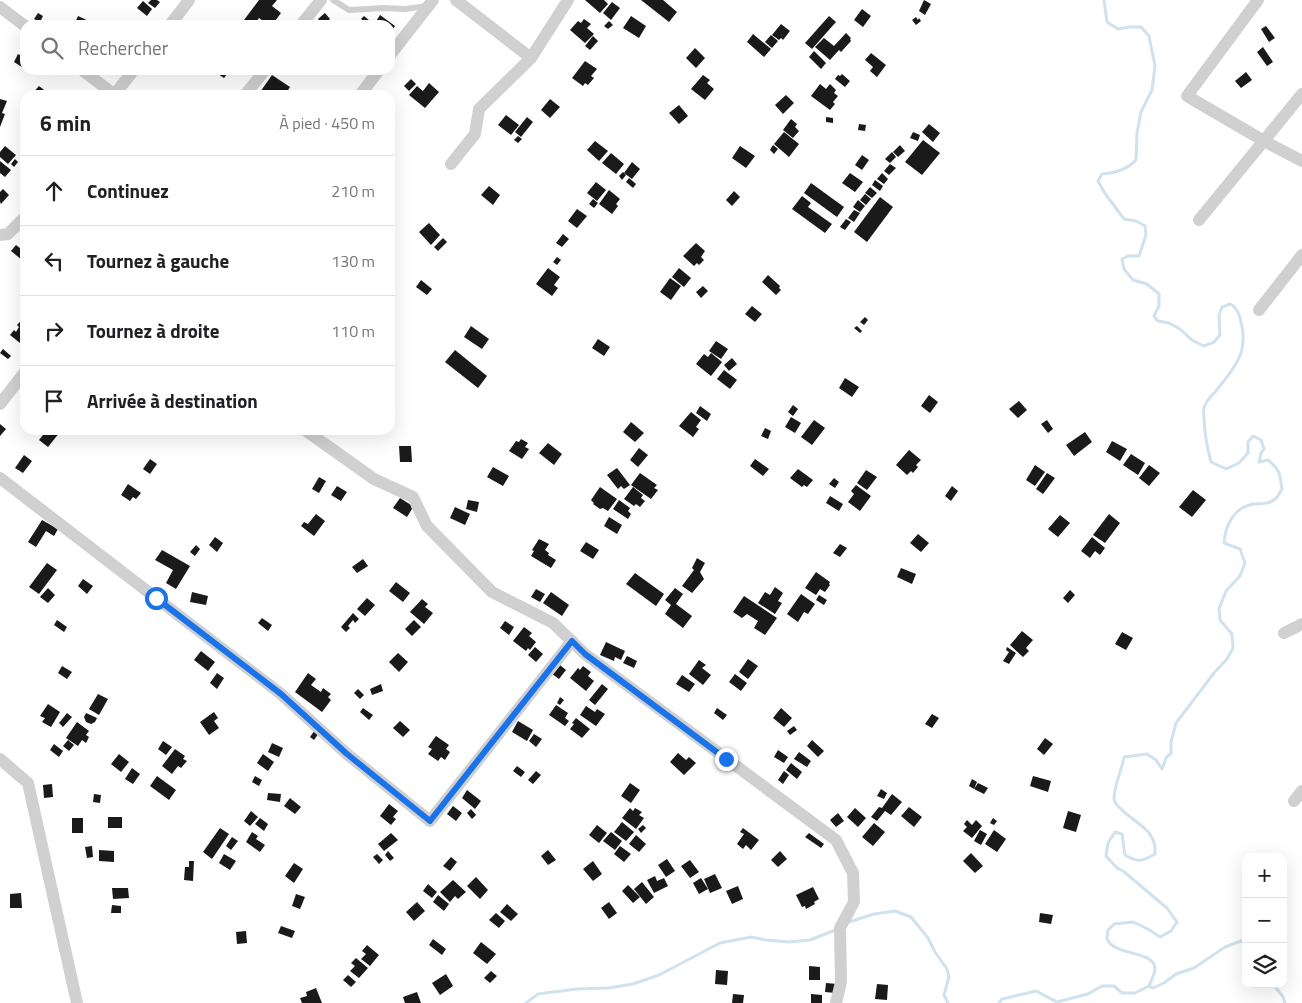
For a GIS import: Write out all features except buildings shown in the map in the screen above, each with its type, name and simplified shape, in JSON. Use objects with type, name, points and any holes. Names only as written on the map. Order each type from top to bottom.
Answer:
[{"type":"street","points":[[174,20],[189,0]]},
{"type":"street","points":[[305,20],[321,0]]},
{"type":"street","points":[[456,0],[531,58]]},
{"type":"street","points":[[451,164],[475,134],[478,109],[531,58],[568,0]]},
{"type":"street","points":[[1258,0],[1187,96],[1302,161]]},
{"type":"street","points":[[395,48],[430,3]]},
{"type":"street","points":[[0,7],[20,22]]},
{"type":"street","points":[[89,75],[108,90]]},
{"type":"street","points":[[119,90],[130,75]]},
{"type":"street","points":[[250,90],[261,75]]},
{"type":"street","points":[[364,90],[375,75]]},
{"type":"street","points":[[1200,220],[1302,94]]},
{"type":"street","points":[[0,235],[8,234],[20,223]]},
{"type":"street","points":[[1259,310],[1302,254]]},
{"type":"street","points":[[0,404],[20,378]]},
{"type":"street","points":[[312,435],[374,480],[413,497],[427,526],[492,592],[554,624],[585,654],[836,840],[854,873],[854,902],[840,928],[840,982],[836,1003]]},
{"type":"street","points":[[0,478],[281,694],[347,754],[430,821],[572,641]]},
{"type":"street","points":[[1284,633],[1302,624]]},
{"type":"street","points":[[0,759],[28,783],[78,1003]]},
{"type":"lane","points":[[334,0],[349,10],[405,9],[430,3]]},
{"type":"waterway","points":[[1104,0],[1107,22],[1118,29],[1141,27],[1149,36],[1155,66],[1152,90],[1141,112],[1137,133],[1136,160],[1120,170],[1102,174],[1098,181],[1124,219],[1136,221],[1145,226],[1146,235],[1139,256],[1128,256],[1122,259],[1124,269],[1133,280],[1147,284],[1159,294],[1159,306],[1154,316],[1158,321],[1169,323],[1180,329],[1192,340],[1204,346],[1214,342],[1220,335],[1219,315],[1222,307],[1230,304],[1237,311],[1241,320],[1243,337],[1240,355],[1232,370],[1208,400],[1204,409],[1205,434],[1211,462],[1226,469],[1239,463],[1248,453],[1248,442],[1253,436],[1261,440],[1264,449],[1259,462],[1268,460],[1275,466],[1280,476],[1282,489],[1273,501],[1253,504],[1241,509],[1232,518],[1226,530],[1224,543],[1240,549],[1245,563],[1240,576],[1226,591],[1219,609],[1220,620],[1232,634],[1233,648],[1227,659],[1176,723],[1171,742],[1171,753],[1166,758],[1162,769],[1156,760],[1147,754],[1124,757],[1115,788],[1115,803],[1149,833],[1155,846],[1155,854],[1140,860],[1130,858],[1125,855],[1122,834],[1115,832],[1108,843],[1106,856],[1117,868],[1167,908],[1177,922],[1171,931],[1160,937],[1133,922],[1114,924],[1108,930],[1107,938],[1117,948],[1142,956],[1153,963],[1155,970],[1149,986],[1153,988],[1176,974],[1194,968],[1225,947],[1242,941]]},
{"type":"waterway","points":[[849,922],[874,914],[895,911],[911,917],[928,938],[947,969],[949,977],[944,995],[948,1003]]},
{"type":"waterway","points":[[526,1003],[538,994],[633,984],[659,975],[720,943],[751,937],[789,942],[810,940],[838,929]]},
{"type":"waterway","points":[[999,1003],[1002,999],[1036,991],[1057,1002],[1088,994],[1102,986],[1114,986],[1122,993],[1135,993],[1149,986]]},
{"type":"waterway","points":[[1276,988],[1285,1003]]},
{"type":"route","points":[[156,598],[281,694],[347,754],[430,821],[572,641],[585,654],[726,759]]}]
